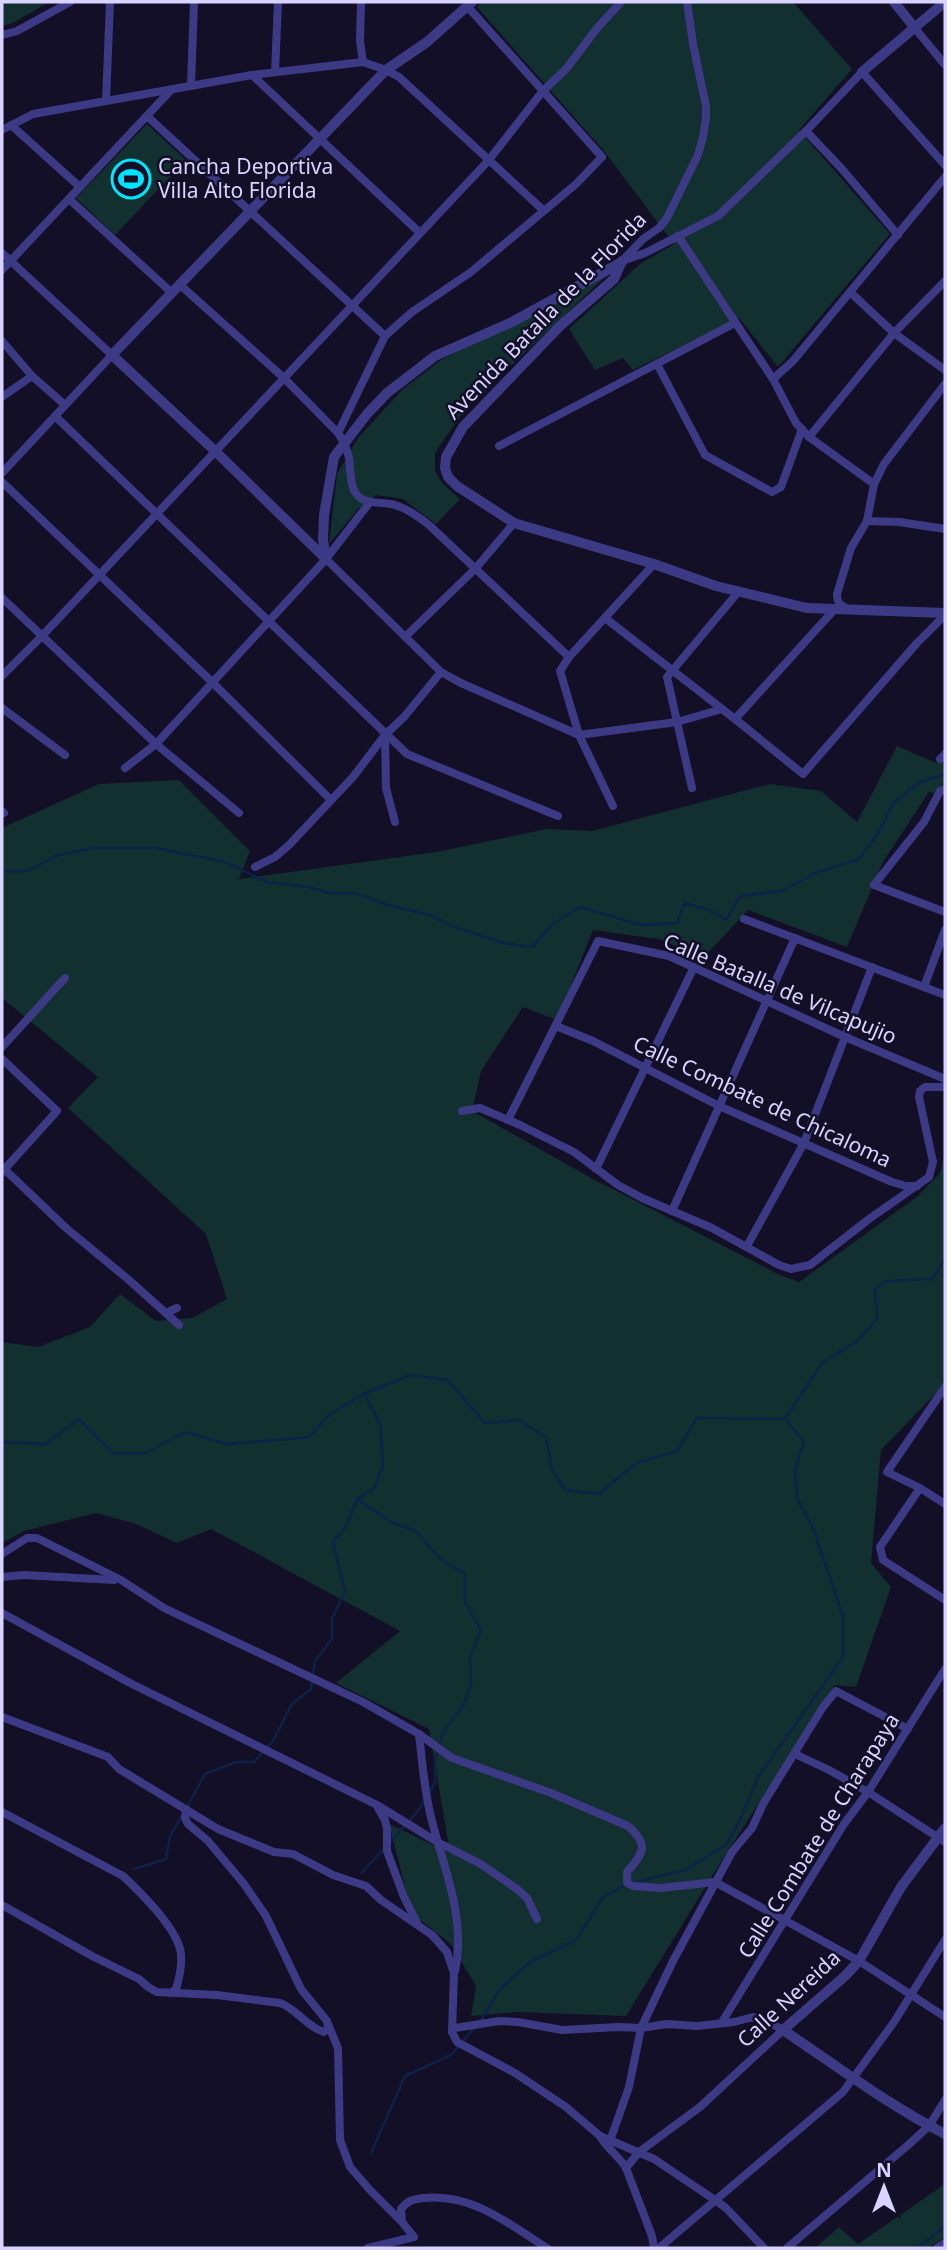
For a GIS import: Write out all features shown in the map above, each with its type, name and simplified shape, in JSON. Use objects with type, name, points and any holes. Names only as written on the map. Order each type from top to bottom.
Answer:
[{"type":"street","points":[[2,35],[17,31],[69,2]]},
{"type":"street","points":[[106,101],[110,2]]},
{"type":"street","points":[[191,86],[194,2]]},
{"type":"street","points":[[275,72],[278,2]]},
{"type":"street","points":[[361,2],[360,41],[363,62]]},
{"type":"street","points":[[2,676],[488,161],[542,92],[566,69],[621,2]]},
{"type":"street","name":"Avenida Batalla de la Florida","points":[[687,2],[706,118],[698,155],[667,218],[622,261],[614,279],[560,326],[463,427],[446,457],[444,468],[457,486],[514,523],[739,591],[807,608],[833,611],[945,614]]},
{"type":"street","points":[[894,2],[945,65]]},
{"type":"street","points":[[326,559],[323,540],[324,515],[334,457],[387,393],[435,356],[512,321],[598,273],[645,253],[718,216],[806,131],[862,72],[945,2]]},
{"type":"street","points":[[2,473],[175,288],[386,70],[428,42],[470,4],[542,92],[602,157],[576,184],[471,272],[412,312],[385,337],[338,433]]},
{"type":"street","points":[[2,130],[33,114],[252,75],[363,62],[399,77],[543,210]]},
{"type":"street","points":[[862,72],[945,165]]},
{"type":"street","points":[[252,75],[420,233]]},
{"type":"street","points":[[2,270],[172,89]]},
{"type":"street","points":[[147,116],[385,337]]},
{"type":"street","points":[[11,125],[80,187]]},
{"type":"street","points":[[806,131],[898,235]]},
{"type":"street","points":[[774,379],[793,361],[945,177]]},
{"type":"street","points":[[69,199],[284,378],[338,433],[345,443],[356,495],[370,502],[396,505],[429,525],[569,657]]},
{"type":"street","points":[[678,236],[774,379],[796,423],[809,437],[874,484]]},
{"type":"street","points":[[2,253],[215,451],[441,672],[579,735],[677,722],[722,709]]},
{"type":"street","points":[[809,437],[894,333],[945,281]]},
{"type":"street","points":[[850,292],[894,333],[945,370]]},
{"type":"street","points":[[499,446],[735,323]]},
{"type":"street","points":[[2,341],[32,376],[65,405]]},
{"type":"street","points":[[657,364],[705,455],[772,492],[781,487],[802,429]]},
{"type":"street","points":[[2,397],[32,376]]},
{"type":"street","points":[[850,611],[840,606],[837,594],[851,548],[867,521],[874,484],[884,464],[945,384]]},
{"type":"street","points":[[55,416],[407,754],[558,816]]},
{"type":"street","points":[[2,482],[212,682],[330,799]]},
{"type":"street","points":[[125,768],[156,744],[326,559],[370,502]]},
{"type":"street","points":[[867,521],[900,522],[945,529]]},
{"type":"street","points":[[405,637],[476,568],[514,523]]},
{"type":"street","points":[[613,806],[579,735],[560,671],[569,657],[654,564]]},
{"type":"street","points":[[692,788],[667,677],[739,591]]},
{"type":"street","points":[[2,598],[156,744],[239,813]]},
{"type":"street","points":[[735,719],[833,611]]},
{"type":"street","points":[[605,618],[803,774],[945,614]]},
{"type":"street","points":[[255,867],[289,845],[353,777],[385,735],[404,717],[441,672]]},
{"type":"street","points":[[2,708],[65,755]]},
{"type":"street","points":[[385,735],[386,788],[395,821]]},
{"type":"street","points":[[945,790],[940,791],[924,822],[874,885],[945,912]]},
{"type":"street","points":[[744,919],[945,995]]},
{"type":"street","points":[[924,987],[945,930]]},
{"type":"street","points":[[672,1211],[795,938]]},
{"type":"street","name":"Calle Batalla de Vilcapujio","points":[[556,1026],[598,940],[669,956],[845,1037],[945,1079]]},
{"type":"street","points":[[596,1169],[694,967]]},
{"type":"street","points":[[747,1246],[804,1143],[872,967]]},
{"type":"street","points":[[2,1047],[65,978]]},
{"type":"street","points":[[508,1119],[556,1026]]},
{"type":"street","name":"Calle Combate de Chicaloma","points":[[556,1026],[593,1041],[719,1106],[892,1182],[917,1186]]},
{"type":"street","points":[[2,1059],[57,1111],[3,1169],[66,1228],[180,1325]]},
{"type":"street","points":[[462,1111],[480,1108],[508,1119],[574,1152],[618,1185],[712,1228],[779,1265],[792,1269],[810,1265],[929,1177],[933,1162],[919,1104],[920,1091],[925,1087],[945,1087]]},
{"type":"street","points":[[166,1313],[177,1308]]},
{"type":"street","points":[[945,1387],[887,1472],[945,1504]]},
{"type":"street","points":[[920,1488],[880,1547],[883,1560],[945,1600]]},
{"type":"street","points":[[2,1554],[27,1538],[37,1538],[121,1580],[164,1608],[363,1702],[419,1734],[452,1758],[551,1793],[628,1826],[638,1835],[642,1852],[639,1860],[627,1872],[627,1882],[661,1888],[715,1882],[859,1961],[945,2017]]},
{"type":"street","points":[[2,1577],[64,1576],[121,1580]]},
{"type":"street","points":[[2,1613],[130,1683],[376,1805],[439,1843],[479,1863],[527,1898],[537,1919]]},
{"type":"street","name":"Calle Combate de Charapaya","points":[[722,2022],[844,1824],[868,1792],[945,1669]]},
{"type":"street","points":[[610,2141],[629,2087],[641,2028],[673,1961],[732,1852],[752,1828],[763,1804],[823,1707],[836,1691],[908,1729]]},
{"type":"street","points":[[2,1717],[108,1757],[119,1769],[218,1829],[274,1852],[293,1854],[333,1875],[366,1886],[441,1944],[447,1952],[454,1973]]},
{"type":"street","points":[[419,1734],[427,1799],[458,1918],[459,1953],[454,1973],[452,2032],[457,2042],[515,2073],[566,2107],[600,2136],[654,2160],[715,2200],[764,2248]]},
{"type":"street","points":[[795,1754],[868,1792],[942,1840]]},
{"type":"street","points":[[376,1805],[385,1821],[387,1852],[404,1897],[420,1927]]},
{"type":"street","points":[[186,1809],[185,1818],[188,1824],[208,1841],[244,1884],[266,1916],[301,1989],[327,2021],[338,2048],[340,2140],[351,2166],[414,2237],[368,2248]]},
{"type":"street","points":[[2,1812],[123,1876],[136,1888],[178,1940],[181,1955],[178,1980],[176,1989],[171,1993]]},
{"type":"street","name":"Calle Nereida","points":[[626,2168],[639,2152],[700,2107],[845,1976],[859,1961],[901,1887],[923,1855],[942,1840],[945,1828]]},
{"type":"street","points":[[2,1905],[92,1956],[139,1979],[157,1992],[217,1995],[280,2003],[290,2007],[317,2030],[324,2032],[328,2028],[327,2021]]},
{"type":"street","points":[[600,2136],[626,2168],[656,2248],[692,2221],[823,2109],[855,2078],[945,1940]]},
{"type":"street","points":[[452,2032],[461,2026],[499,2021],[562,2030],[618,2026],[641,2028],[667,2024],[697,2026],[753,2017],[783,2030],[887,2102],[945,2134]]},
{"type":"street","points":[[787,2248],[929,2126],[945,2100]]},
{"type":"street","points":[[402,2222],[401,2208],[406,2202],[430,2197],[455,2199],[482,2207],[547,2248]]},
{"type":"street","points":[[937,2248],[945,2243]]},
{"type":"green space","points":[[2,2],[49,2],[13,23],[2,26]]},
{"type":"green space","points":[[481,2],[793,2],[852,69],[799,130],[890,234],[778,367],[739,318],[633,370],[623,358],[595,370],[569,329],[640,264],[674,244],[604,151],[477,7]]},
{"type":"green space","name":"Cancha Deportiva Villa Alto Florida","points":[[147,124],[186,160],[115,235],[76,198]]},
{"type":"green space","points":[[607,275],[466,408],[435,453],[435,471],[442,483],[460,499],[436,524],[403,499],[376,495],[358,509],[329,544],[337,474],[358,438],[403,389],[441,360]]},
{"type":"green space","points":[[897,746],[936,763],[945,760],[945,796],[929,792],[883,862],[847,947],[748,910],[704,957],[659,939],[593,930],[557,1020],[523,1007],[481,1071],[472,1111],[593,1179],[780,1275],[799,1282],[918,1196],[940,1173],[945,1154],[945,1384],[881,1450],[871,1563],[891,1587],[856,1687],[835,1685],[626,2016],[517,2012],[471,2016],[476,1986],[450,1943],[412,1914],[389,1824],[450,1853],[429,1729],[336,1683],[400,1631],[211,1529],[177,1543],[136,1524],[96,1513],[24,1531],[2,1543],[2,1342],[38,1347],[90,1327],[120,1294],[156,1321],[192,1318],[227,1299],[206,1234],[68,1108],[98,1077],[2,998],[2,828],[99,784],[179,780],[250,851],[239,879],[436,852],[547,829],[592,831],[770,784],[821,791],[857,822]]},
{"type":"green space","points":[[945,2184],[945,2237],[928,2248],[815,2248],[839,2227],[858,2244]]},
{"type":"waterway","points":[[2,871],[28,871],[58,855],[93,848],[156,848],[225,862],[267,882],[308,887],[329,893],[354,893],[391,906],[430,915],[452,926],[503,943],[533,947],[552,924],[580,907],[641,925],[677,923],[685,903],[709,910],[726,920],[740,896],[782,891],[815,873],[859,859],[879,832],[894,802],[920,782],[945,774]]},
{"type":"waterway","points":[[2,1442],[45,1444],[79,1419],[113,1453],[145,1453],[186,1432],[227,1444],[309,1437],[330,1414],[364,1394],[410,1375],[448,1380],[485,1423],[519,1420],[546,1437],[552,1470],[565,1490],[599,1494],[636,1463],[677,1451],[697,1418],[785,1419],[822,1363],[856,1342],[877,1319],[875,1289],[886,1281],[932,1279],[945,1259]]},
{"type":"waterway","points":[[267,1747],[273,1741],[292,1704],[311,1689],[315,1661],[332,1639],[332,1619],[345,1591],[333,1542],[346,1526],[357,1499],[375,1487],[383,1464],[380,1424],[365,1395]]},
{"type":"waterway","points":[[632,1883],[685,1870],[726,1845],[758,1777],[843,1657],[843,1616],[813,1528],[797,1498],[795,1469],[804,1442],[786,1420]]},
{"type":"waterway","points":[[357,1499],[391,1522],[416,1531],[438,1557],[465,1574],[465,1602],[481,1630],[470,1657],[471,1685],[464,1704],[443,1732],[435,1760],[435,1783],[429,1793]]},
{"type":"waterway","points":[[187,1807],[205,1774],[236,1762],[254,1762],[263,1752]]},
{"type":"waterway","points":[[390,1842],[418,1811],[425,1799]]},
{"type":"waterway","points":[[134,1869],[166,1859],[170,1836],[182,1815]]},
{"type":"waterway","points":[[361,1873],[386,1847]]},
{"type":"waterway","points":[[480,2022],[499,1990],[530,1962],[576,1940],[603,1897],[626,1885]]},
{"type":"waterway","points":[[371,2153],[405,2076],[451,2055],[475,2027]]},
{"type":"waterway","points":[[918,2248],[945,2226]]},
{"type":"place","name":"Cancha Deportiva Villa Alto Florida","points":[[131,179]]}]
